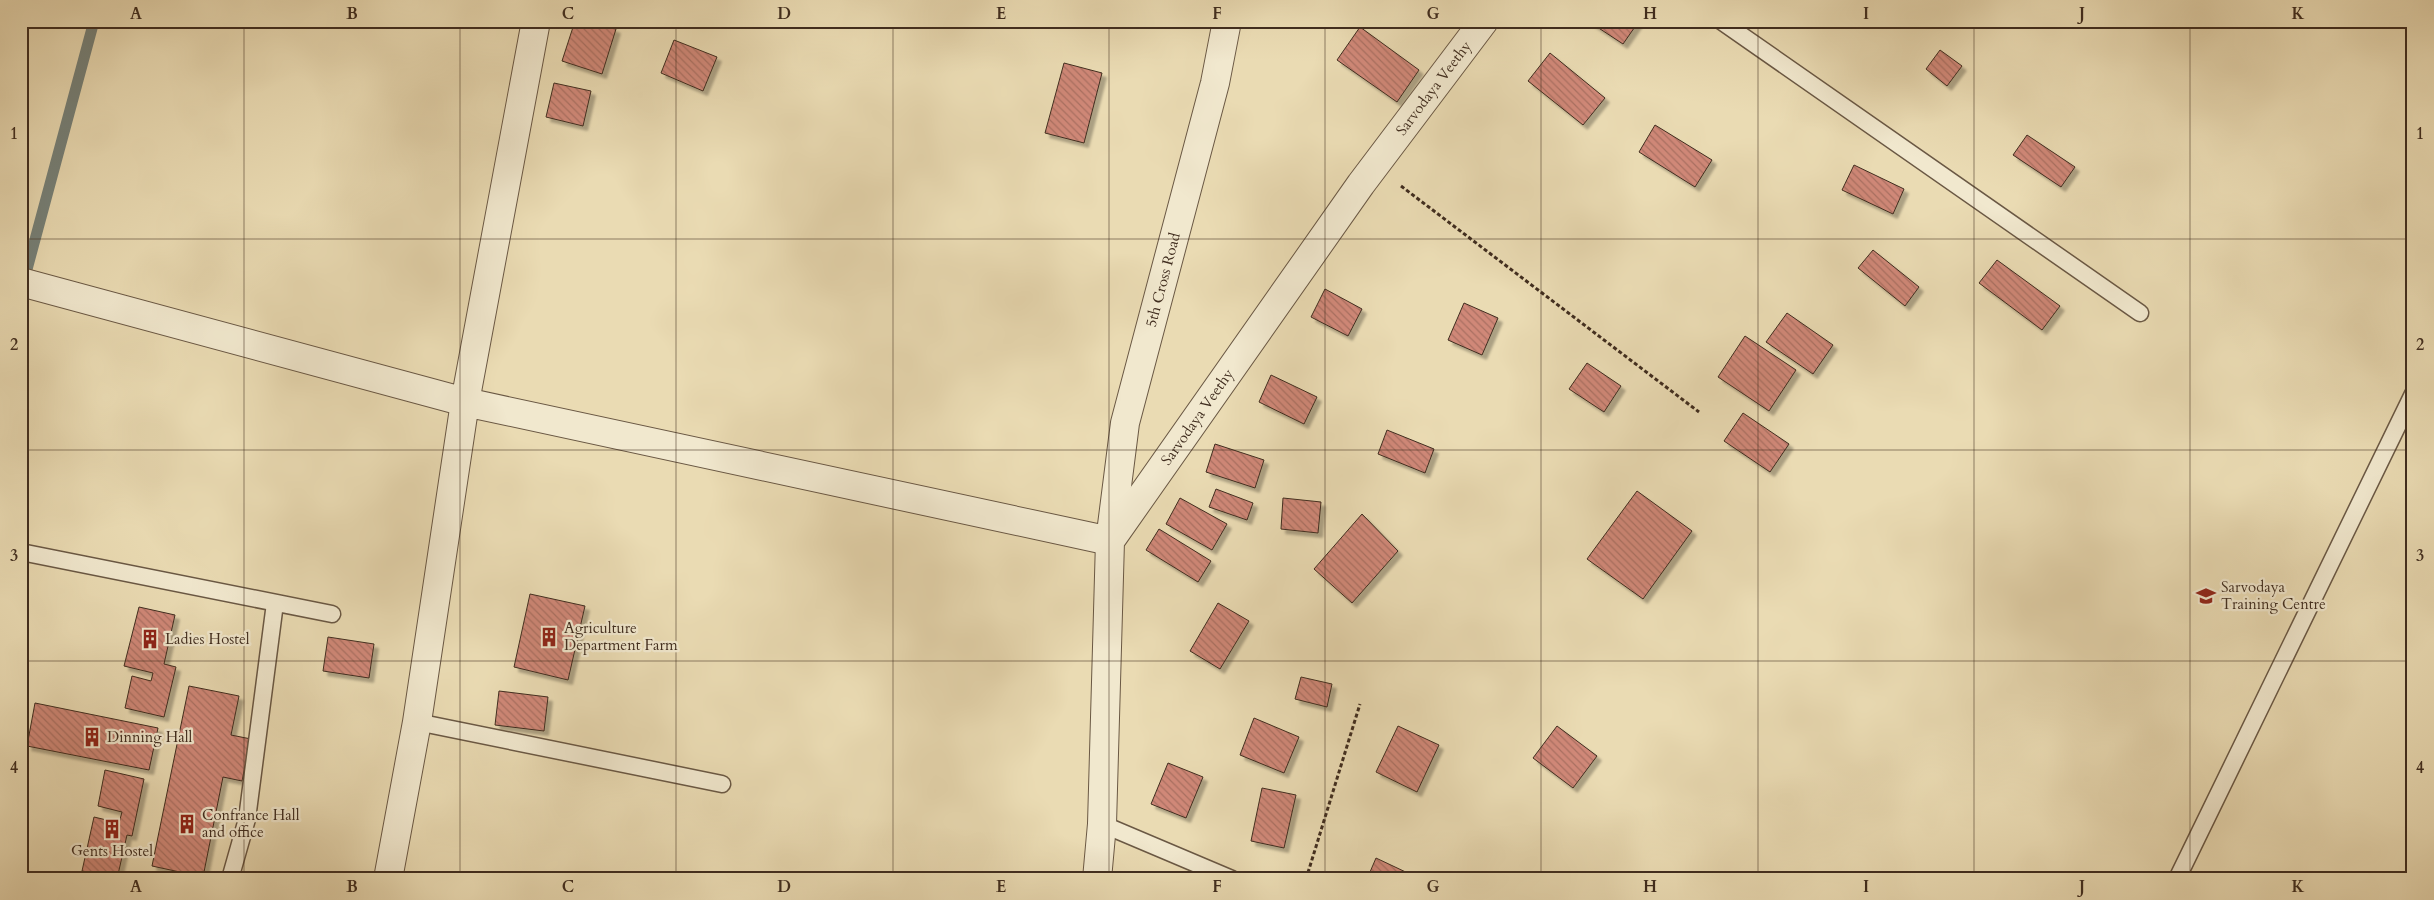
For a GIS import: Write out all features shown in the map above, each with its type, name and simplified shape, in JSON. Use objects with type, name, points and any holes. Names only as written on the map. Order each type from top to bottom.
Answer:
[{"type":"street","points":[[388,879],[417,722],[465,402],[536,21]]},
{"type":"street","name":"5th Cross Road","points":[[1110,541],[1125,423],[1215,83],[1227,21]]},
{"type":"street","name":"Sarvodaya Veethy","points":[[1110,541],[1375,166],[1484,21]]},
{"type":"street","points":[[21,282],[465,402],[1110,541],[1102,824],[1097,879]]},
{"type":"lane","points":[[1721,21],[2140,313]]},
{"type":"lane","points":[[2177,879],[2413,394]]},
{"type":"lane","points":[[21,552],[332,614]]},
{"type":"lane","points":[[230,879],[247,819],[275,603]]},
{"type":"lane","points":[[417,722],[722,784]]},
{"type":"lane","points":[[1102,824],[1232,879]]},
{"type":"path","points":[[1375,166],[1699,412]]},
{"type":"path","points":[[1306,879],[1360,704]]},
{"type":"building","points":[[575,21],[593,21],[616,29],[602,74],[562,61]]},
{"type":"building","points":[[1588,21],[1639,21],[1623,44]]},
{"type":"building","points":[[1360,27],[1419,70],[1397,102],[1337,60]]},
{"type":"building","points":[[674,40],[717,57],[703,91],[661,73]]},
{"type":"building","points":[[1940,50],[1962,66],[1947,86],[1926,69]]},
{"type":"building","points":[[1550,53],[1605,98],[1583,125],[1528,81]]},
{"type":"building","points":[[1064,63],[1102,73],[1084,143],[1045,133]]},
{"type":"building","points":[[554,83],[591,91],[583,126],[546,117]]},
{"type":"building","points":[[1655,125],[1712,160],[1695,187],[1639,152]]},
{"type":"building","points":[[2027,135],[2075,167],[2061,187],[2013,155]]},
{"type":"building","points":[[1854,165],[1904,189],[1893,214],[1842,190]]},
{"type":"building","points":[[1873,250],[1919,287],[1905,306],[1858,268]]},
{"type":"building","points":[[1997,260],[2060,306],[2042,330],[1979,283]]},
{"type":"building","points":[[1325,289],[1362,309],[1348,336],[1311,317]]},
{"type":"building","points":[[1464,303],[1498,318],[1482,355],[1448,340]]},
{"type":"building","points":[[1787,313],[1833,345],[1813,374],[1766,342]]},
{"type":"building","points":[[1745,336],[1796,370],[1769,411],[1718,377]]},
{"type":"building","points":[[1587,363],[1621,386],[1604,412],[1569,389]]},
{"type":"building","points":[[1271,375],[1317,397],[1304,424],[1259,402]]},
{"type":"building","points":[[1743,413],[1789,444],[1770,472],[1724,441]]},
{"type":"building","points":[[1387,430],[1434,449],[1425,473],[1378,454]]},
{"type":"building","points":[[1215,444],[1264,460],[1255,488],[1206,472]]},
{"type":"building","points":[[1216,489],[1253,503],[1247,520],[1209,507]]},
{"type":"building","points":[[1637,491],[1692,531],[1643,599],[1587,559]]},
{"type":"building","points":[[1180,498],[1227,524],[1212,550],[1166,524]]},
{"type":"building","points":[[1283,498],[1321,502],[1318,533],[1281,529]]},
{"type":"building","points":[[1362,514],[1398,551],[1352,603],[1314,569]]},
{"type":"building","points":[[1159,529],[1211,561],[1198,582],[1146,550]]},
{"type":"building","name":"Agriculture Department Farm","points":[[530,594],[585,606],[568,680],[514,667]]},
{"type":"building","points":[[1218,603],[1249,621],[1220,669],[1190,651]]},
{"type":"building","name":"Ladies Hostel","points":[[139,607],[175,615],[164,664],[176,667],[164,717],[125,708],[132,676],[151,681],[153,673],[124,666]]},
{"type":"building","points":[[328,637],[374,644],[369,678],[323,671]]},
{"type":"building","points":[[1301,677],[1332,684],[1327,707],[1295,699]]},
{"type":"building","name":"Confrance Hall and office","points":[[189,686],[239,696],[231,735],[251,739],[242,781],[223,777],[203,877],[152,866]]},
{"type":"building","points":[[499,691],[548,697],[544,731],[495,725]]},
{"type":"building","name":"Dinning Hall","points":[[35,703],[158,728],[149,770],[27,746]]},
{"type":"building","points":[[1254,718],[1299,737],[1284,773],[1240,755]]},
{"type":"building","points":[[1398,726],[1439,745],[1417,792],[1376,772]]},
{"type":"building","points":[[1557,726],[1597,756],[1573,788],[1533,758]]},
{"type":"building","points":[[1168,763],[1203,777],[1186,818],[1151,804]]},
{"type":"building","name":"Gents Hostel","points":[[105,770],[144,779],[132,836],[127,835],[117,879],[82,871],[94,817],[119,823],[122,812],[98,806]]},
{"type":"building","points":[[1262,788],[1296,795],[1284,848],[1251,841]]},
{"type":"building","points":[[1376,858],[1412,875],[1410,879],[1367,879]]},
{"type":"waterway","points":[[26,273],[94,21]]},
{"type":"place","name":"Sarvodaya Training Centre","points":[[2206,596]]},
{"type":"place","name":"Agriculture Department Farm","points":[[549,637]]},
{"type":"place","name":"Ladies Hostel","points":[[150,639]]},
{"type":"place","name":"Dinning Hall","points":[[92,737]]},
{"type":"place","name":"Confrance Hall and office","points":[[187,824]]},
{"type":"place","name":"Gents Hostel","points":[[112,829]]}]
